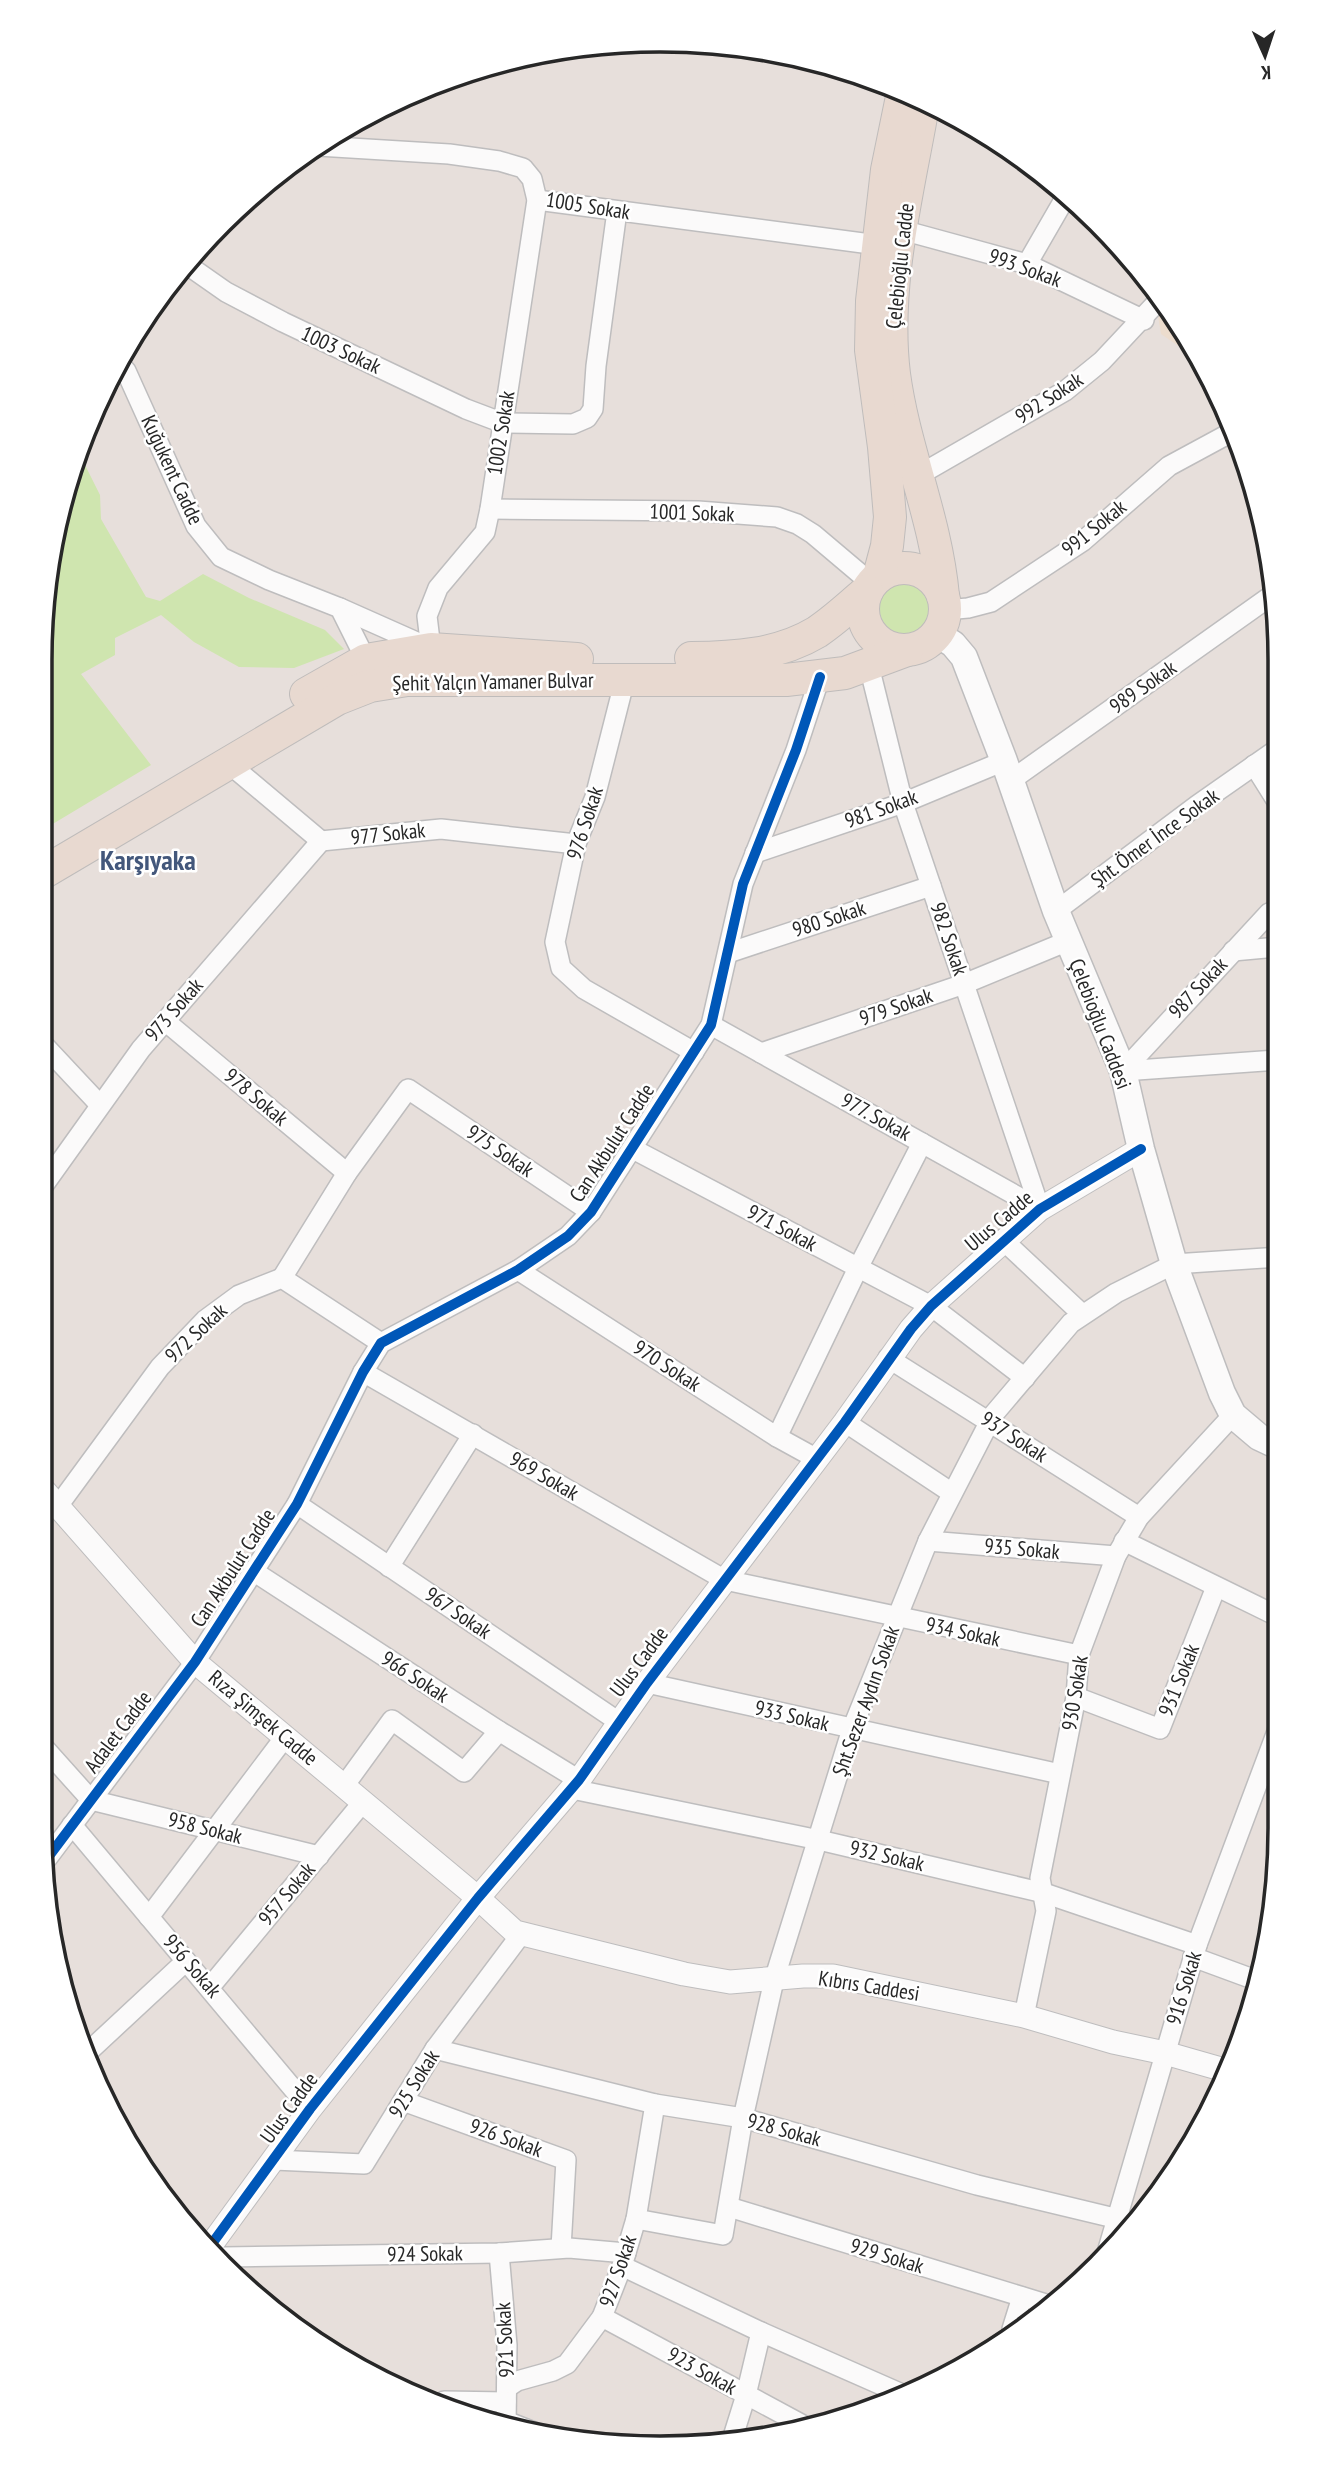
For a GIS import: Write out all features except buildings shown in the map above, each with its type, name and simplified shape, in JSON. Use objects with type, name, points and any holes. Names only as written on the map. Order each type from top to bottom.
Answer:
[{"type":"highway","name":"Çelebioğlu Cadde","points":[[901,102],[887,170],[894,285],[894,372],[902,416],[937,544],[942,613]]},
{"type":"highway","name":"Çelebioğlu Cadde","points":[[872,583],[887,546],[890,517],[871,350],[872,301],[921,112]]},
{"type":"highway","points":[[903,568],[927,575],[937,584],[942,613],[919,648],[896,650],[883,645],[873,636],[866,625],[863,612],[872,583],[890,570],[903,568]]},
{"type":"highway","name":"Şehit Yalçın Yamaner Bulvar","points":[[52,845],[366,660],[431,649],[564,659],[729,658],[757,655],[815,633],[872,583]]},
{"type":"highway","name":"Şehit Yalçın Yamaner Bulvar","points":[[52,867],[337,699],[370,686],[407,680],[786,680],[820,677],[869,666],[907,650]]},
{"type":"main road","name":"Çelebioğlu Caddesi","points":[[942,613],[953,644],[964,657],[1056,911],[1122,1071],[1174,1264],[1201,1341],[1233,1415],[1268,1441]]},
{"type":"street","name":"1005 Sokak","points":[[336,147],[449,153],[499,161],[523,168],[532,179],[537,200],[617,211],[890,237]]},
{"type":"street","name":"1002 Sokak","points":[[431,649],[427,616],[438,589],[485,532],[537,200]]},
{"type":"street","points":[[1027,264],[1062,204]]},
{"type":"street","name":"1003 Sokak","points":[[195,270],[226,292],[283,322],[466,409],[503,423],[573,424],[587,418],[593,409],[596,366],[617,211]]},
{"type":"street","name":"993 Sokak","points":[[890,237],[1027,264],[1143,320]]},
{"type":"street","name":"992 Sokak","points":[[919,475],[1065,391],[1102,362],[1154,306]]},
{"type":"street","name":"Kuğukent Cadde","points":[[126,371],[196,526],[221,557],[431,649]]},
{"type":"street","name":"991 Sokak","points":[[942,613],[991,602],[1083,541],[1169,466],[1225,436]]},
{"type":"street","name":"1001 Sokak","points":[[490,509],[698,511],[777,517],[797,524],[813,534],[872,583]]},
{"type":"street","name":"989 Sokak","points":[[1007,771],[1265,600]]},
{"type":"street","points":[[340,608],[366,660]]},
{"type":"street","name":"982 Sokak","points":[[869,666],[903,803],[1040,1209]]},
{"type":"street","name":"Can Akbulut Cadde","points":[[195,1661],[297,1504],[363,1372],[381,1343],[518,1270],[568,1236],[591,1212],[633,1149],[711,1025],[743,884],[796,750],[820,677]]},
{"type":"street","name":"976 Sokak","points":[[625,679],[595,797],[576,844],[555,942],[561,968],[584,989],[694,1052]]},
{"type":"street","name":"Şht. Ömer İnce Sokak","points":[[1056,911],[1268,755]]},
{"type":"street","name":"977 Sokak","points":[[227,762],[321,841],[441,829],[576,844]]},
{"type":"street","points":[[1254,765],[1268,787]]},
{"type":"street","name":"981 Sokak","points":[[755,853],[1007,771]]},
{"type":"street","name":"973 Sokak","points":[[52,1173],[141,1049],[321,841]]},
{"type":"street","name":"980 Sokak","points":[[728,953],[931,886]]},
{"type":"street","name":"987 Sokak","points":[[1122,1071],[1268,914]]},
{"type":"street","name":"979 Sokak","points":[[761,1053],[964,984],[1068,941]]},
{"type":"street","points":[[1233,951],[1268,948]]},
{"type":"street","name":"978 Sokak","points":[[165,1021],[347,1173]]},
{"type":"street","name":"977. Sokak","points":[[711,1025],[1040,1209]]},
{"type":"street","points":[[52,1054],[100,1105]]},
{"type":"street","points":[[1122,1071],[1268,1061]]},
{"type":"street","name":"975 Sokak","points":[[347,1173],[408,1089],[591,1212]]},
{"type":"street","points":[[777,1437],[858,1268],[922,1143]]},
{"type":"street","name":"971 Sokak","points":[[633,1149],[931,1306],[1025,1378]]},
{"type":"street","name":"Ulus Cadde","points":[[215,2240],[310,2109],[478,1898],[575,1784],[845,1422],[888,1359],[931,1306],[1040,1209],[1141,1149]]},
{"type":"street","points":[[347,1173],[282,1278],[381,1343]]},
{"type":"street","points":[[1004,1241],[1082,1314]]},
{"type":"street","points":[[1174,1264],[1268,1258]]},
{"type":"street","name":"Şht.Sezer Aydın Sokak","points":[[636,2219],[723,2235],[743,2118],[775,1980],[852,1729],[928,1541],[990,1421],[1071,1323],[1116,1293],[1174,1264]]},
{"type":"street","name":"970 Sokak","points":[[518,1270],[777,1437],[817,1459]]},
{"type":"street","name":"972 Sokak","points":[[58,1506],[160,1367],[205,1320],[239,1295],[282,1278]]},
{"type":"street","name":"937 Sokak","points":[[888,1359],[1139,1517]]},
{"type":"street","name":"969 Sokak","points":[[363,1372],[725,1580]]},
{"type":"street","name":"930 Sokak","points":[[1024,2016],[1045,1911],[1040,1878],[1076,1697],[1079,1655],[1120,1549],[1139,1517],[1233,1415]]},
{"type":"street","points":[[845,1422],[951,1493]]},
{"type":"street","points":[[388,1567],[472,1434]]},
{"type":"street","name":"Rıza Şimşek Cadde","points":[[52,1499],[195,1661],[478,1898]]},
{"type":"street","name":"967 Sokak","points":[[297,1504],[619,1722]]},
{"type":"street","name":"935 Sokak","points":[[928,1541],[1120,1549],[1216,1587],[1268,1612]]},
{"type":"street","name":"966 Sokak","points":[[253,1571],[499,1731],[575,1784]]},
{"type":"street","name":"934 Sokak","points":[[725,1580],[1079,1655]]},
{"type":"street","name":"931 Sokak","points":[[1076,1697],[1160,1729],[1216,1587]]},
{"type":"street","name":"Adalet Cadde","points":[[53,1850],[195,1661]]},
{"type":"street","name":"933 Sokak","points":[[648,1683],[1060,1774]]},
{"type":"street","points":[[344,1786],[393,1720],[464,1772],[499,1731]]},
{"type":"street","points":[[149,1917],[285,1737]]},
{"type":"street","name":"916 Sokak","points":[[1124,2220],[1165,2053],[1195,1951],[1268,1755]]},
{"type":"street","points":[[52,1756],[91,1800]]},
{"type":"street","name":"932 Sokak","points":[[575,1784],[1044,1893],[1195,1951],[1250,1977]]},
{"type":"street","name":"958 Sokak","points":[[91,1800],[319,1856]]},
{"type":"street","name":"957 Sokak","points":[[210,1987],[363,1801]]},
{"type":"street","name":"956 Sokak","points":[[72,1825],[310,2109]]},
{"type":"street","name":"Kıbrıs Caddesi","points":[[478,1898],[515,1932],[684,1974],[730,1982],[833,1976],[1024,2016],[1218,2068]]},
{"type":"street","name":"925 Sokak","points":[[274,2160],[365,2164],[435,2049],[522,1933]]},
{"type":"street","points":[[94,2047],[186,1961]]},
{"type":"street","name":"928 Sokak","points":[[435,2049],[655,2104],[743,2118],[977,2185],[1124,2220]]},
{"type":"street","name":"926 Sokak","points":[[403,2101],[566,2160],[561,2248]]},
{"type":"street","name":"927 Sokak","points":[[506,2409],[517,2381],[554,2371],[567,2364],[602,2317],[636,2219],[655,2104]]},
{"type":"street","name":"929 Sokak","points":[[729,2207],[1040,2302]]},
{"type":"street","name":"924 Sokak","points":[[231,2257],[499,2253],[561,2248],[624,2259],[761,2332],[892,2389]]},
{"type":"street","name":"921 Sokak","points":[[499,2253],[507,2344],[506,2409]]},
{"type":"street","points":[[1014,2322],[1022,2297]]},
{"type":"street","name":"923 Sokak","points":[[602,2317],[794,2420]]},
{"type":"street","points":[[735,2431],[761,2332]]},
{"type":"street","points":[[469,2404],[506,2409]]},
{"type":"shaded area","points":[[1160,314],[1181,348],[1161,334]]},
{"type":"green space","points":[[85,465],[100,495],[101,519],[146,597],[160,601],[203,574],[249,598],[325,630],[344,649],[294,668],[239,667],[194,642],[161,615],[115,638],[115,655],[81,674],[151,765],[52,824],[54,621],[64,542]]},
{"type":"green space","points":[[903,582],[922,590],[930,609],[922,628],[903,636],[884,628],[876,609],[884,590]]},
{"type":"cycle path","points":[[53,1850],[195,1662],[297,1504],[363,1372],[381,1343],[518,1270],[568,1236],[591,1212],[711,1025],[743,884],[796,750],[820,677]]},
{"type":"cycle path","points":[[215,2240],[310,2109],[478,1898],[579,1780],[647,1683],[845,1422],[911,1329],[931,1306],[1040,1209],[1141,1149]]},
{"type":"district","name":"Karşıyaka","points":[[148,860]]}]
